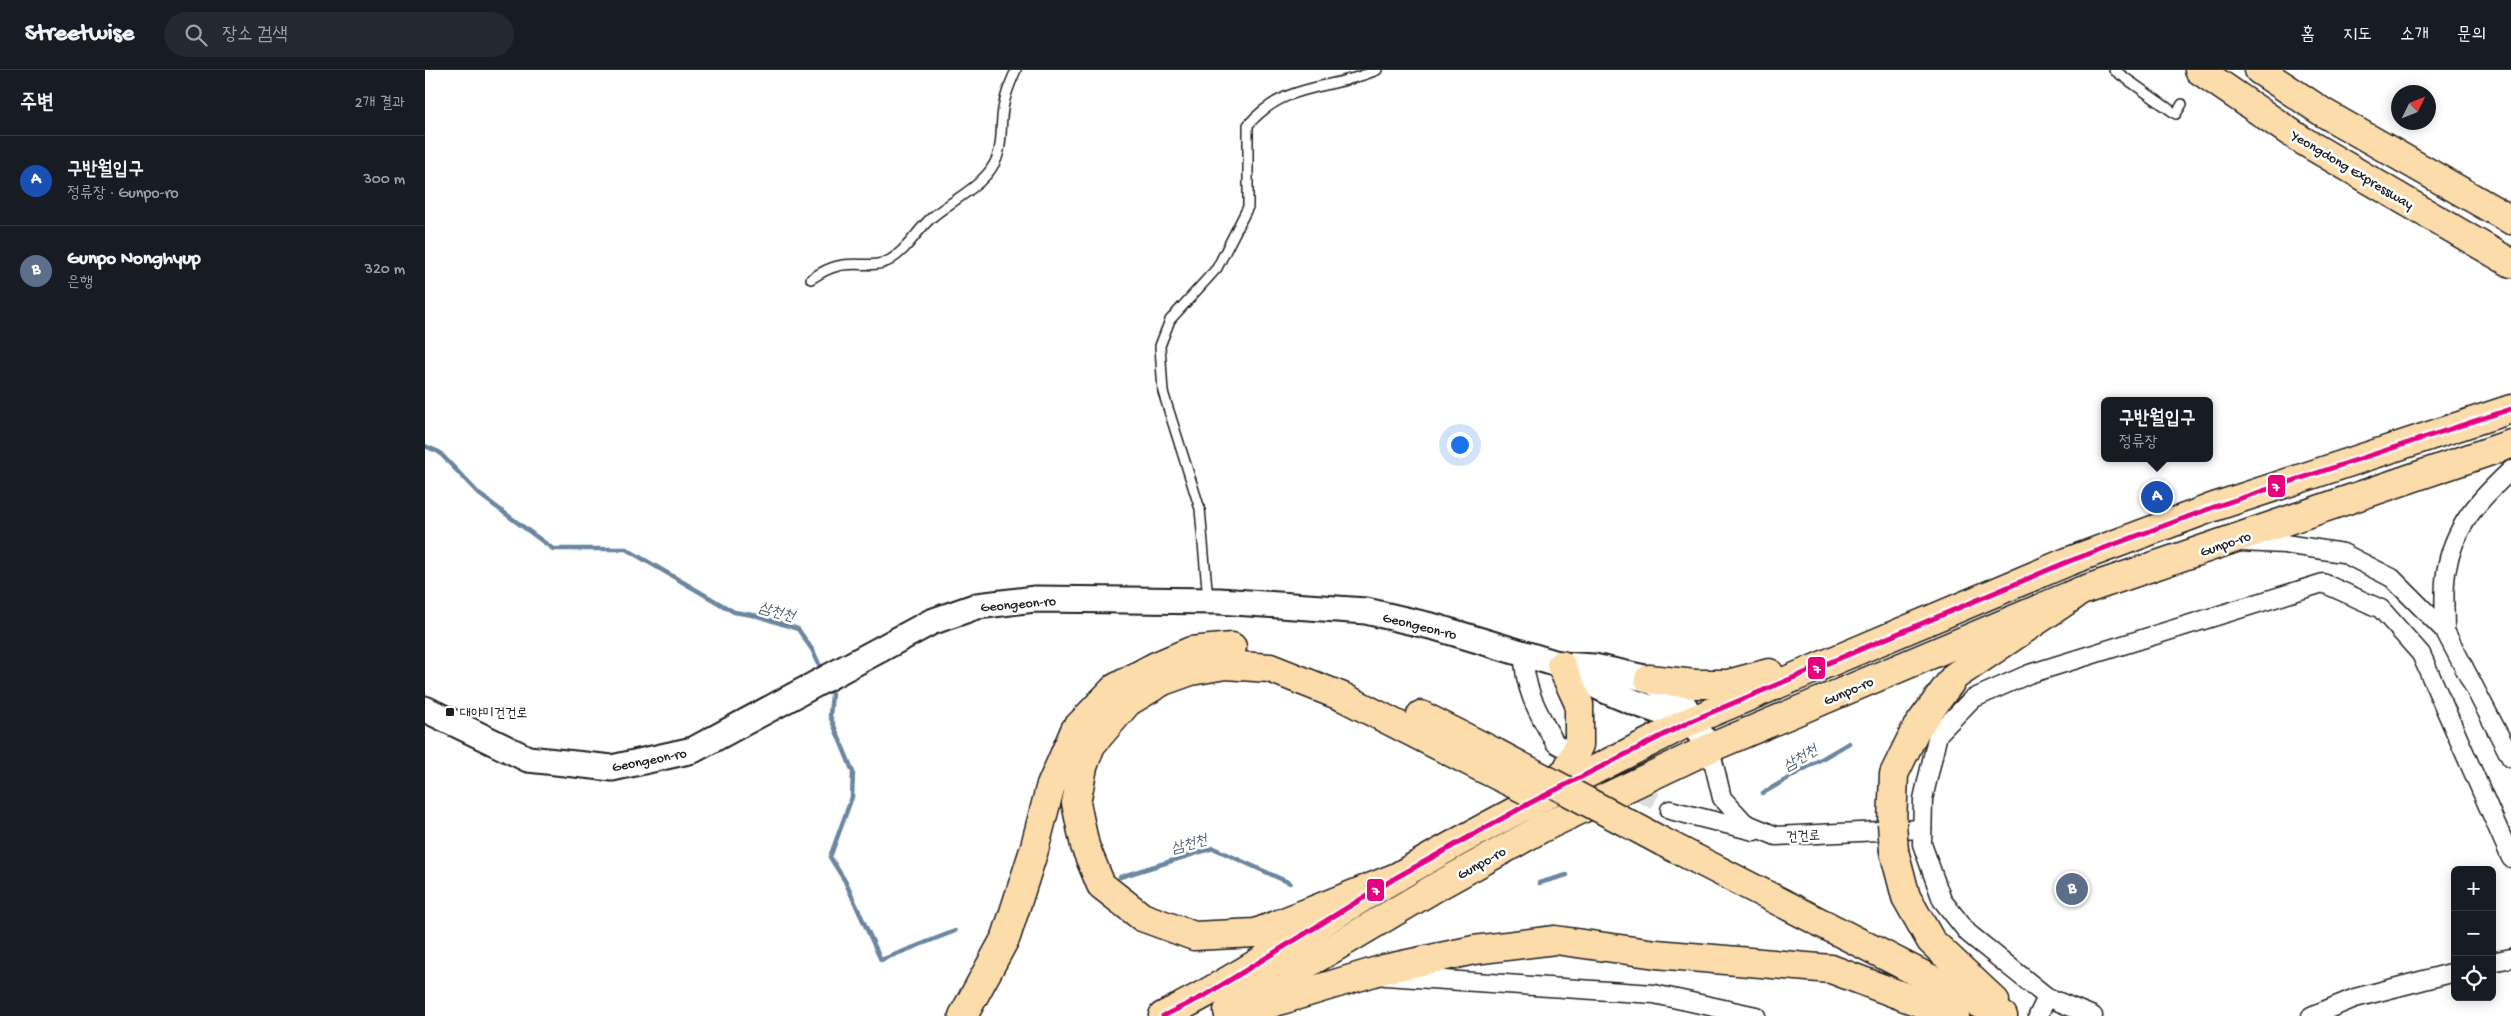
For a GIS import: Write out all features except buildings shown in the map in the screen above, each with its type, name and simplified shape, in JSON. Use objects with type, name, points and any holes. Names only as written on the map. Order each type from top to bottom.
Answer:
[{"type":"main road","name":"Yeongdong Expressway","points":[[2199,70],[2301,139],[2511,263]]},
{"type":"main road","points":[[2259,70],[2324,113],[2511,220]]},
{"type":"main road","name":"Gunpo-ro","points":[[1163,1016],[1204,996],[1397,877],[1530,803],[1691,721],[2067,562],[2214,507],[2511,409]]},
{"type":"main road","name":"Gunpo-ro","points":[[1221,1016],[1437,886],[1544,827],[1710,748],[2081,591],[2229,542],[2511,444]]},
{"type":"main road","points":[[2006,1016],[1931,941],[1906,897],[1894,851],[1892,823],[1894,774],[1915,729],[1955,676],[2081,591]]},
{"type":"main road","name":"Geongeon-ro","points":[[425,710],[528,759],[612,768],[693,750],[931,622],[977,606],[1035,599],[1208,600],[1366,611],[1435,627],[1561,665],[1602,669],[1649,679],[1679,700],[1685,707],[1691,721]]},
{"type":"main road","points":[[963,1016],[1006,937],[1035,850],[1050,788],[1075,730],[1115,688],[1156,666],[1191,651],[1231,647],[1275,653],[1353,681],[1490,761],[1657,848],[1966,1016]]},
{"type":"main road","points":[[1397,877],[1256,933],[1195,936],[1142,917],[1101,884],[1085,846],[1076,802],[1091,745],[1128,702],[1163,681],[1191,671],[1225,665],[1270,668],[1343,697],[1490,761]]},
{"type":"main road","name":"Geongeon-ro","points":[[1561,665],[1581,678],[1662,713],[1691,721]]},
{"type":"main road","points":[[1530,803],[1567,770],[1579,745],[1579,704],[1561,665]]},
{"type":"main road","points":[[1649,679],[1695,684],[1728,684],[1780,671],[1790,679]]},
{"type":"main road","name":"건건로","points":[[1691,721],[1710,748]]},
{"type":"main road","points":[[1657,848],[2006,1016]]},
{"type":"main road","points":[[1229,1016],[1362,975],[1474,950],[1555,940],[1665,955],[1831,969],[1955,1016]]},
{"type":"street","points":[[2445,631],[2445,574],[2456,533],[2482,497],[2511,470]]},
{"type":"street","points":[[2229,542],[2285,544],[2343,553],[2392,578],[2445,631],[2511,758]]},
{"type":"street","points":[[2093,1016],[2047,997],[1968,934],[1942,900],[1922,844],[1923,800],[1938,734],[1972,699],[2029,674],[2323,583],[2381,609],[2421,654],[2511,858]]},
{"type":"street","points":[[1524,653],[1523,668],[1529,696],[1555,743],[1560,746]]},
{"type":"street","name":"건건로","points":[[1710,748],[1722,798],[1745,823],[1776,836],[1922,829]]},
{"type":"street","points":[[1670,810],[1776,836]]},
{"type":"street","points":[[2496,961],[2511,958]]},
{"type":"street","points":[[2311,1016],[2355,998],[2451,973]]},
{"type":"street","points":[[1362,975],[1550,985],[1655,994],[1756,1016]]},
{"type":"street","points":[[2038,1016],[2047,997]]},
{"type":"lane","points":[[811,279],[826,269],[839,265],[874,265],[889,260],[901,252],[930,219],[986,175],[997,159],[1002,135],[1002,111],[1006,93],[1016,70]]},
{"type":"lane","points":[[1208,600],[1201,509],[1163,392],[1160,346],[1170,320],[1217,268],[1248,207],[1248,125],[1261,109],[1291,92],[1362,76],[1377,70]]},
{"type":"lane","points":[[2114,70],[2176,114],[2182,104]]},
{"type":"waterway","name":"삼천천","points":[[425,446],[439,452],[479,494],[553,549],[626,549],[734,612],[758,616],[798,629],[813,651],[822,671]]},
{"type":"waterway","name":"삼천천","points":[[828,685],[832,694],[830,716],[853,772],[852,797],[830,857],[845,881],[881,960],[955,931]]},
{"type":"waterway","name":"삼천천","points":[[1763,793],[1849,743]]},
{"type":"waterway","name":"삼천천","points":[[1120,877],[1213,848],[1290,883]]},
{"type":"waterway","name":"삼천천","points":[[1539,883],[1567,875]]},
{"type":"tunnel","points":[[1593,765],[1670,810]]},
{"type":"transit line","name":"7","points":[[1163,1016],[1204,996],[1397,877],[1530,803],[1691,721],[2067,562],[2214,507],[2511,409]]},
{"type":"place","name":"구반월입구","points":[[2157,497]]},
{"type":"place","name":"대야미건건로","points":[[450,712]]},
{"type":"place","name":"Gunpo Nonghyup","points":[[2072,889]]}]
